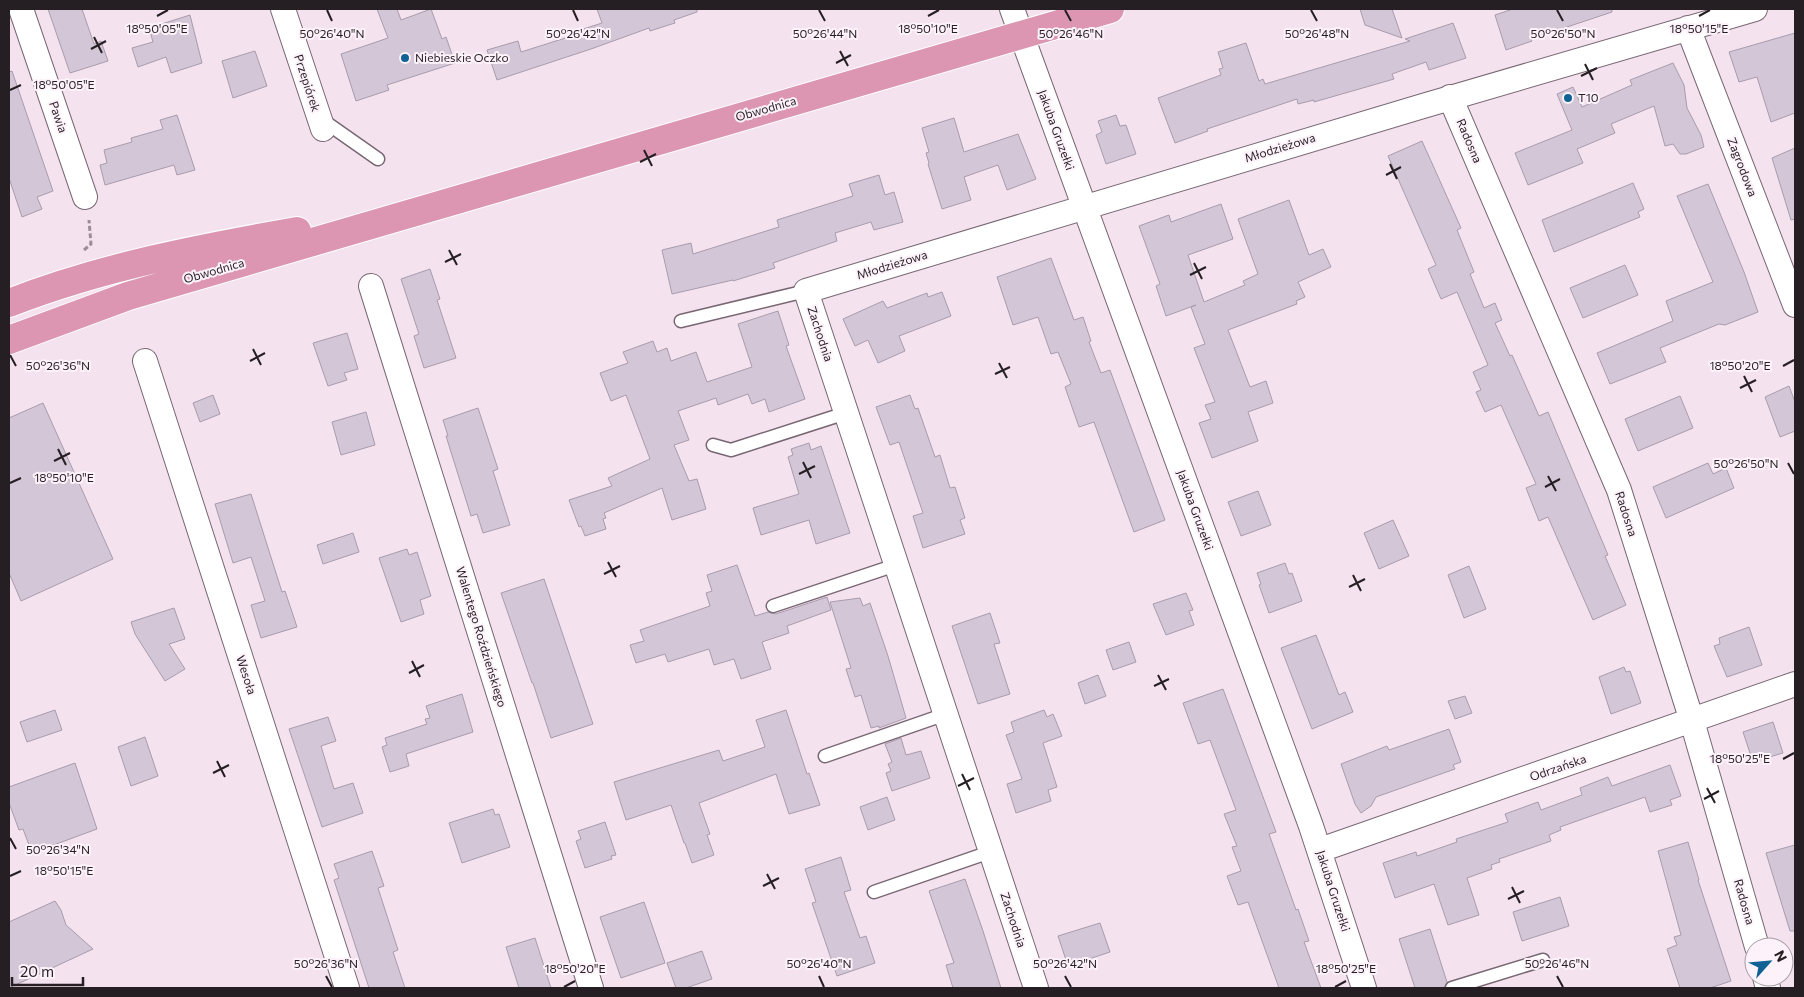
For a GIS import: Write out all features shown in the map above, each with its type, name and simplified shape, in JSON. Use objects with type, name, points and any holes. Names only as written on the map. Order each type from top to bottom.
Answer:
[{"type":"highway","name":"Obwodnica","points":[[9,340],[128,296],[1110,9]]},
{"type":"highway","name":"Obwodnica","points":[[9,303],[51,286],[124,266],[216,245],[422,210]]},
{"type":"street","name":"Pawia","points":[[21,9],[85,197]]},
{"type":"street","name":"Przepiórek","points":[[283,9],[320,123]]},
{"type":"street","name":"Jakuba Gruzełki","points":[[1012,9],[1320,850],[1364,988]]},
{"type":"street","name":"Młodzieżowa","points":[[806,291],[1450,97],[1754,9]]},
{"type":"street","name":"Zagrodowa","points":[[1688,28],[1795,305]]},
{"type":"street","name":"Radosna","points":[[1450,97],[1618,490],[1692,721],[1754,937]]},
{"type":"street","name":"Walentego Roździeńskiego","points":[[371,286],[591,988]]},
{"type":"street","name":"Zachodnia","points":[[806,291],[1036,988]]},
{"type":"street","name":"Wesoła","points":[[145,361],[347,988]]},
{"type":"street","name":"Odrzańska","points":[[1320,850],[1795,684]]},
{"type":"lane","points":[[320,123],[378,159]]},
{"type":"lane","name":"Zachodnia","points":[[681,321],[806,291]]},
{"type":"lane","points":[[713,445],[731,450],[846,413]]},
{"type":"lane","points":[[772,606],[896,565]]},
{"type":"lane","points":[[825,756],[946,714]]},
{"type":"lane","points":[[874,892],[990,852]]},
{"type":"lane","points":[[1452,988],[1543,960]]},
{"type":"path","points":[[84,251],[91,244],[85,197]]},
{"type":"building","points":[[48,9],[82,9],[94,44],[101,41],[108,61],[70,73]]},
{"type":"building","points":[[377,9],[397,9],[401,20],[431,9],[442,39],[446,37],[455,63],[387,85],[389,90],[356,101],[341,54],[388,38]]},
{"type":"building","points":[[597,9],[697,9],[697,12],[674,20],[675,23],[650,31],[649,28],[497,80],[487,50],[518,41],[521,52],[578,34],[577,31],[602,23]]},
{"type":"building","points":[[1360,9],[1392,9],[1402,38],[1365,25]]},
{"type":"building","points":[[1513,9],[1612,9],[1612,12],[1531,39],[1532,41],[1506,50],[1495,15]]},
{"type":"building","points":[[190,15],[202,63],[171,73],[166,57],[138,67],[132,48],[153,42],[149,28]]},
{"type":"building","points":[[1453,23],[1466,58],[1429,70],[1426,62],[1392,74],[1394,79],[1314,102],[1314,100],[1298,104],[1297,99],[1207,129],[1208,131],[1175,143],[1158,98],[1221,75],[1219,69],[1223,68],[1218,52],[1246,43],[1259,81],[1263,79],[1265,84],[1410,41],[1405,39]]},
{"type":"building","points":[[1795,33],[1795,113],[1771,122],[1757,77],[1739,82],[1729,52]]},
{"type":"building","points":[[255,51],[267,86],[233,98],[222,61]]},
{"type":"building","points":[[1673,63],[1684,85],[1687,108],[1701,135],[1704,147],[1686,154],[1680,154],[1673,144],[1665,146],[1654,106],[1611,124],[1615,133],[1577,149],[1583,163],[1528,185],[1515,153],[1572,130],[1557,94],[1573,87],[1582,107],[1632,85],[1630,80]]},
{"type":"building","points":[[12,71],[53,191],[37,197],[42,209],[22,217],[9,178],[9,72]]},
{"type":"building","points":[[177,115],[195,170],[177,175],[174,165],[105,185],[100,165],[107,163],[104,150],[132,142],[131,138],[163,129],[160,120]]},
{"type":"building","points":[[1116,115],[1120,126],[1126,125],[1136,154],[1106,164],[1096,135],[1102,132],[1098,121]]},
{"type":"building","points":[[954,118],[964,152],[1018,134],[1036,179],[1007,190],[998,165],[964,177],[971,200],[942,209],[928,164],[926,153],[929,152],[922,128]]},
{"type":"building","points":[[1422,141],[1461,228],[1457,230],[1474,272],[1470,274],[1484,308],[1495,303],[1502,320],[1495,323],[1510,356],[1512,355],[1539,416],[1548,412],[1608,555],[1605,556],[1626,605],[1593,620],[1548,517],[1539,521],[1526,488],[1536,484],[1501,405],[1485,412],[1476,392],[1481,390],[1473,372],[1488,365],[1457,292],[1441,299],[1428,269],[1436,265],[1388,156]]},
{"type":"building","points":[[1795,148],[1795,219],[1791,220],[1772,158]]},
{"type":"building","points":[[879,175],[885,195],[894,192],[903,222],[874,230],[871,222],[835,233],[837,241],[773,263],[775,268],[733,281],[672,294],[662,250],[691,243],[693,254],[779,227],[777,220],[853,196],[849,184]]},
{"type":"building","points":[[1633,183],[1644,209],[1638,212],[1640,217],[1554,252],[1542,220]]},
{"type":"building","points":[[1708,184],[1744,272],[1758,312],[1725,325],[1719,324],[1660,348],[1666,362],[1610,384],[1597,353],[1673,321],[1666,301],[1713,282],[1677,196]]},
{"type":"building","points":[[1289,200],[1309,255],[1323,249],[1331,267],[1298,282],[1305,297],[1296,301],[1297,304],[1228,330],[1250,387],[1266,381],[1273,403],[1248,412],[1258,441],[1212,458],[1199,423],[1211,419],[1205,405],[1215,402],[1194,348],[1205,344],[1191,307],[1196,305],[1166,316],[1156,286],[1160,284],[1139,226],[1169,215],[1171,222],[1221,204],[1233,239],[1188,255],[1204,302],[1245,285],[1243,281],[1258,274],[1238,219]]},
{"type":"building","points":[[1051,258],[1074,320],[1083,317],[1091,341],[1089,342],[1101,373],[1110,370],[1165,520],[1134,532],[1094,422],[1079,427],[1065,387],[1071,384],[1058,352],[1051,354],[1038,317],[1013,325],[997,277]]},
{"type":"building","points":[[1625,265],[1638,295],[1583,318],[1570,288]]},
{"type":"building","points":[[430,269],[440,299],[437,300],[456,358],[424,368],[414,336],[419,334],[401,279]]},
{"type":"building","points":[[942,292],[951,316],[899,336],[905,351],[878,363],[868,340],[855,346],[843,319],[883,301],[887,308],[927,293],[928,297]]},
{"type":"building","points":[[778,311],[789,345],[786,346],[805,399],[769,412],[765,399],[752,404],[748,394],[718,405],[716,398],[678,411],[689,440],[674,445],[689,481],[697,479],[706,509],[672,520],[662,488],[604,513],[606,518],[603,519],[606,529],[585,536],[581,526],[579,527],[569,500],[612,486],[608,478],[650,459],[626,395],[611,401],[600,373],[628,363],[623,352],[653,341],[657,352],[667,348],[671,361],[696,352],[707,382],[752,367],[738,324]]},
{"type":"building","points":[[347,333],[358,369],[344,373],[347,380],[328,386],[313,343]]},
{"type":"building","points":[[1789,386],[1795,402],[1795,431],[1780,437],[1765,397]]},
{"type":"building","points":[[213,395],[220,414],[200,422],[193,403]]},
{"type":"building","points":[[910,395],[915,409],[918,408],[935,457],[940,455],[950,488],[955,487],[965,518],[960,520],[965,534],[923,548],[913,516],[923,513],[899,442],[890,445],[876,407]]},
{"type":"building","points":[[1680,396],[1693,428],[1638,451],[1625,419]]},
{"type":"building","points":[[43,403],[113,559],[21,601],[9,573],[9,418]]},
{"type":"building","points":[[478,408],[498,469],[493,471],[510,525],[483,533],[477,514],[471,516],[446,436],[448,436],[443,420]]},
{"type":"building","points":[[366,412],[375,445],[341,455],[332,422]]},
{"type":"building","points":[[809,443],[811,450],[821,446],[850,533],[816,544],[809,520],[761,535],[753,508],[799,494],[788,457],[793,455],[791,449]]},
{"type":"building","points":[[1708,463],[1713,474],[1726,468],[1734,488],[1666,518],[1653,487]]},
{"type":"building","points":[[1258,491],[1271,525],[1241,536],[1228,502]]},
{"type":"building","points":[[251,494],[282,592],[285,591],[297,627],[261,638],[251,605],[265,601],[251,557],[233,563],[215,504]]},
{"type":"building","points":[[1393,520],[1409,556],[1379,569],[1364,533]]},
{"type":"building","points":[[353,533],[359,552],[323,564],[317,545]]},
{"type":"building","points":[[407,549],[409,555],[417,552],[431,596],[420,600],[424,614],[401,622],[379,558]]},
{"type":"building","points":[[1285,563],[1289,574],[1292,573],[1302,601],[1269,613],[1259,585],[1261,584],[1257,573]]},
{"type":"building","points":[[737,565],[755,616],[768,612],[776,614],[827,597],[831,610],[787,626],[789,633],[762,642],[771,669],[741,679],[734,659],[714,665],[709,649],[668,662],[665,654],[636,663],[630,645],[644,641],[640,630],[710,606],[706,593],[712,591],[707,575]]},
{"type":"building","points":[[1469,566],[1486,609],[1464,618],[1448,575]]},
{"type":"building","points":[[544,579],[593,724],[551,738],[501,593]]},
{"type":"building","points":[[1186,593],[1193,610],[1189,611],[1194,625],[1166,635],[1153,604]]},
{"type":"building","points":[[860,598],[863,606],[870,603],[906,718],[879,728],[879,726],[871,728],[861,695],[855,697],[846,669],[851,668],[830,602]]},
{"type":"building","points":[[174,608],[185,639],[169,644],[185,669],[165,681],[135,634],[131,622]]},
{"type":"building","points":[[990,613],[1000,643],[994,644],[1010,694],[978,704],[952,626]]},
{"type":"building","points":[[1749,627],[1762,665],[1727,677],[1714,646],[1720,644],[1719,638]]},
{"type":"building","points":[[1316,635],[1339,695],[1345,692],[1353,712],[1312,729],[1281,648]]},
{"type":"building","points":[[1129,642],[1136,662],[1113,670],[1106,650]]},
{"type":"building","points":[[1624,667],[1626,672],[1630,671],[1641,703],[1611,714],[1599,677]]},
{"type":"building","points":[[1098,675],[1106,696],[1085,704],[1078,683]]},
{"type":"building","points":[[1223,689],[1276,832],[1269,834],[1309,941],[1304,942],[1321,988],[1279,988],[1248,902],[1238,905],[1227,876],[1241,871],[1232,847],[1237,846],[1224,814],[1236,810],[1210,740],[1198,744],[1183,703]]},
{"type":"building","points":[[462,694],[473,732],[406,754],[409,766],[390,772],[382,747],[387,745],[385,738],[427,724],[425,719],[430,718],[426,706]]},
{"type":"building","points":[[1465,696],[1472,713],[1455,719],[1448,701]]},
{"type":"building","points":[[55,710],[62,730],[27,742],[20,722]]},
{"type":"building","points":[[786,710],[807,774],[809,773],[820,805],[789,814],[776,774],[699,803],[710,834],[707,835],[714,855],[692,863],[671,805],[626,820],[614,782],[719,750],[723,761],[765,747],[756,720]]},
{"type":"building","points":[[1044,710],[1047,717],[1053,714],[1062,736],[1043,743],[1057,787],[1048,790],[1051,801],[1016,813],[1007,784],[1022,779],[1006,735],[1014,732],[1011,722]]},
{"type":"building","points":[[328,717],[336,741],[321,746],[334,789],[353,783],[363,813],[322,827],[289,729]]},
{"type":"building","points":[[1773,722],[1783,753],[1753,762],[1743,732]]},
{"type":"building","points":[[1449,729],[1461,762],[1453,765],[1455,769],[1376,797],[1371,806],[1361,813],[1355,804],[1341,764],[1387,746],[1389,750]]},
{"type":"building","points":[[145,737],[158,776],[131,786],[118,747]]},
{"type":"building","points":[[901,738],[906,755],[921,751],[930,778],[892,791],[886,773],[891,771],[888,764],[892,762],[885,744]]},
{"type":"building","points":[[75,763],[97,829],[32,853],[23,829],[19,830],[9,803],[9,787]]},
{"type":"building","points":[[1670,765],[1681,796],[1670,800],[1672,805],[1650,812],[1645,797],[1560,827],[1561,830],[1549,835],[1551,841],[1499,859],[1500,862],[1491,865],[1492,869],[1467,878],[1479,915],[1448,925],[1434,884],[1395,898],[1383,863],[1416,852],[1417,856],[1457,842],[1456,839],[1508,822],[1505,814],[1538,802],[1541,810],[1582,795],[1580,788],[1608,777],[1612,786]]},
{"type":"building","points":[[887,797],[895,820],[868,830],[860,807]]},
{"type":"building","points":[[493,809],[495,815],[499,814],[510,847],[462,863],[449,823]]},
{"type":"building","points":[[605,822],[616,855],[611,856],[612,859],[585,868],[576,841],[581,839],[578,831]]},
{"type":"building","points":[[1688,842],[1698,880],[1731,981],[1710,988],[1680,988],[1667,949],[1677,945],[1674,937],[1681,935],[1658,851]]},
{"type":"building","points":[[1795,845],[1795,931],[1790,931],[1766,853]]},
{"type":"building","points":[[372,851],[384,886],[378,888],[398,950],[393,952],[405,988],[369,988],[334,880],[339,878],[334,864]]},
{"type":"building","points":[[841,857],[851,890],[844,892],[860,938],[866,936],[875,963],[837,976],[812,903],[816,902],[805,869]]},
{"type":"building","points":[[965,879],[1001,988],[953,988],[946,965],[954,963],[929,891]]},
{"type":"building","points":[[1560,897],[1569,926],[1522,941],[1513,912]]},
{"type":"building","points":[[55,901],[61,910],[66,925],[93,949],[9,988],[9,922]]},
{"type":"building","points":[[644,902],[665,963],[621,978],[600,917]]},
{"type":"building","points":[[1100,923],[1110,952],[1068,966],[1058,936]]},
{"type":"building","points":[[1430,929],[1447,982],[1444,988],[1415,988],[1399,939]]},
{"type":"building","points":[[535,938],[551,988],[519,988],[506,947]]},
{"type":"building","points":[[702,951],[712,979],[686,988],[676,988],[667,963]]},
{"type":"place","name":"Niebieskie Oczko","points":[[405,58]]},
{"type":"place","name":"T10","points":[[1568,98]]}]
